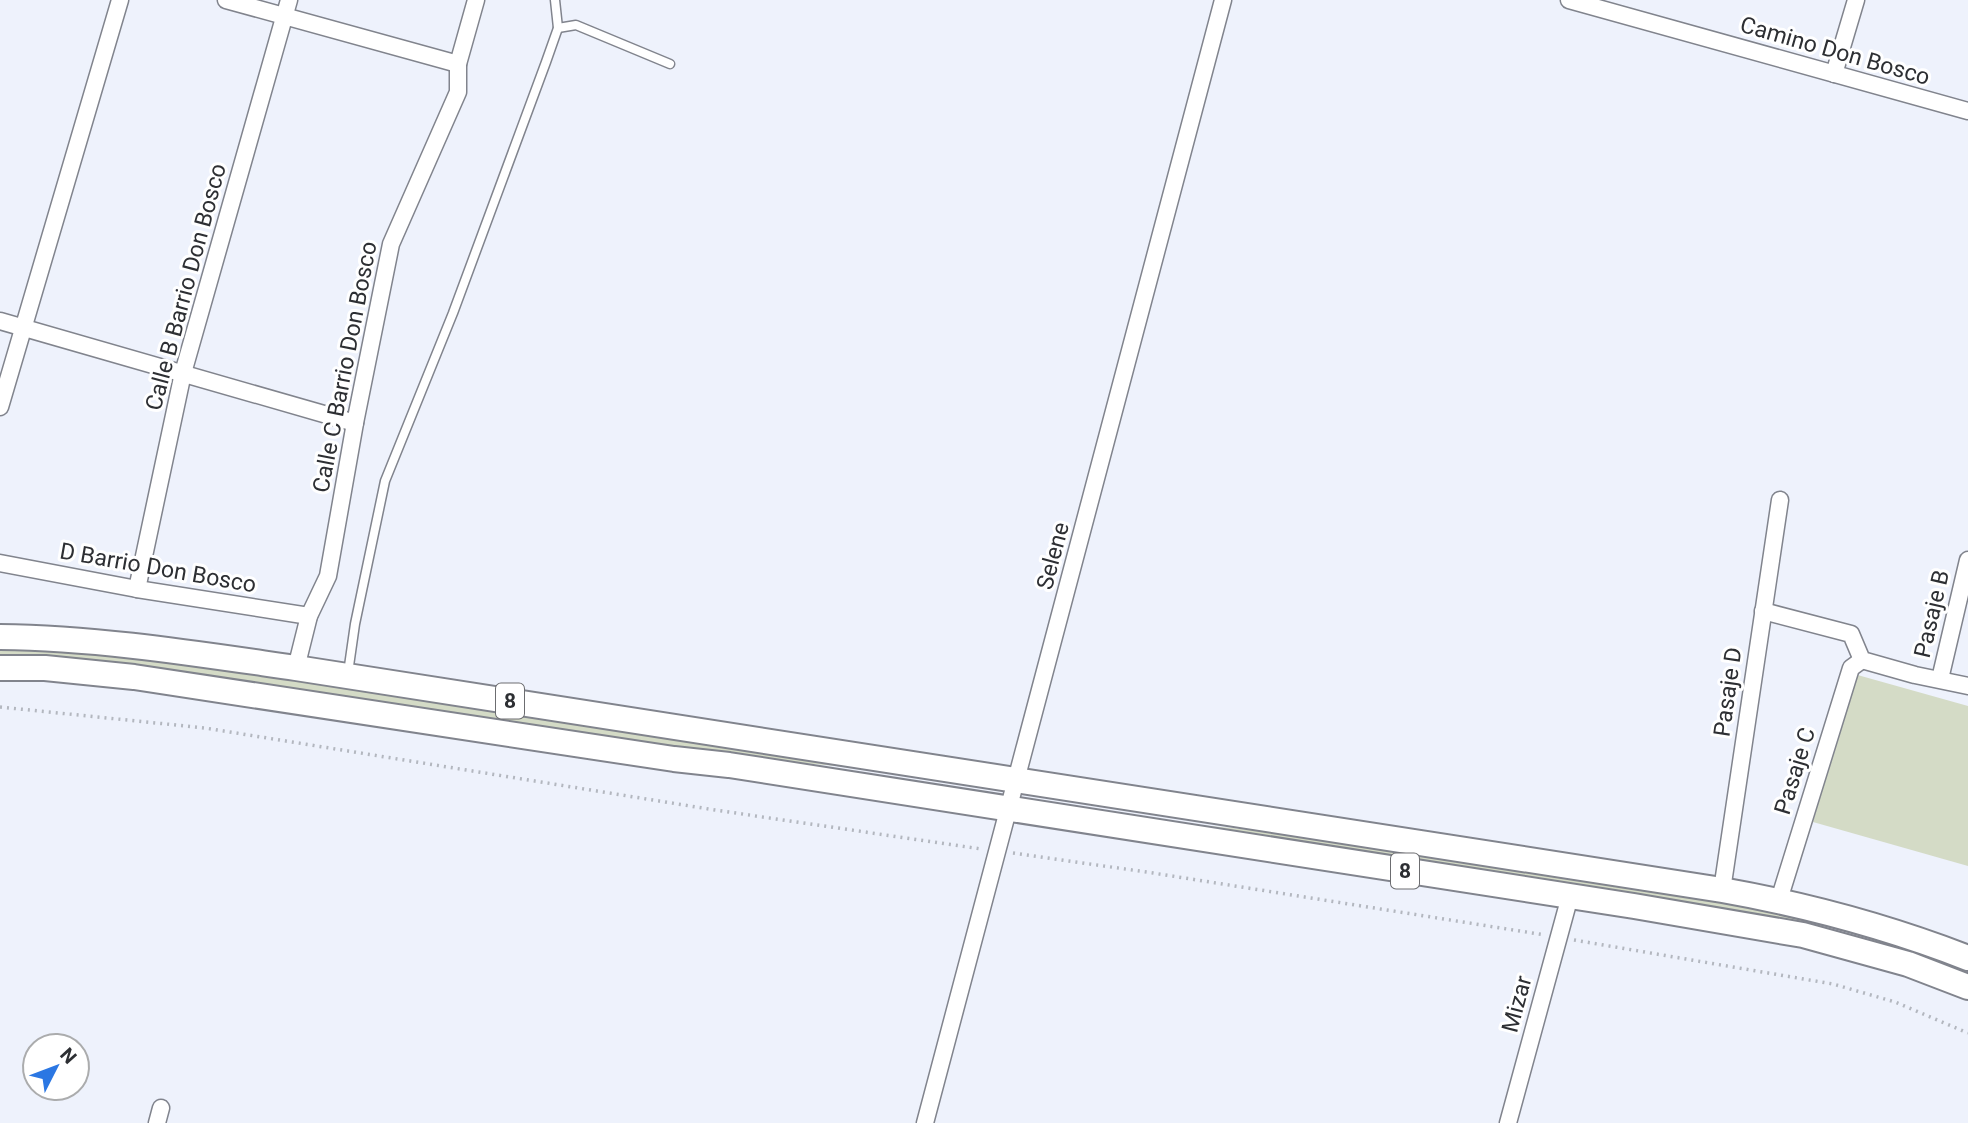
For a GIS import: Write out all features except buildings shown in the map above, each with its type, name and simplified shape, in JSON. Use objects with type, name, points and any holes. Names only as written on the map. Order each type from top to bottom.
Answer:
[{"type":"highway","name":"8","points":[[0,637],[151,647],[296,667],[1017,781],[1269,817],[1722,890],[1836,914],[1968,958]]},
{"type":"highway","name":"8","points":[[0,668],[45,668],[134,677],[729,765],[1570,896],[1803,935],[1908,964],[1968,987]]},
{"type":"street","points":[[0,407],[21,328],[120,0]]},
{"type":"street","points":[[226,0],[458,64]]},
{"type":"street","name":"Calle B Barrio Don Bosco","points":[[137,589],[183,373],[289,0]]},
{"type":"street","name":"Calle C Barrio Don Bosco","points":[[296,667],[309,616],[328,576],[391,244],[458,92],[458,64],[476,0]]},
{"type":"street","name":"Selene","points":[[925,1123],[1223,0]]},
{"type":"street","name":"Camino Don Bosco","points":[[1569,0],[1968,111]]},
{"type":"street","points":[[1834,74],[1856,0]]},
{"type":"street","points":[[0,321],[355,423]]},
{"type":"street","name":"Pasaje D","points":[[1722,890],[1780,500]]},
{"type":"street","name":"Pasaje B","points":[[1940,679],[1968,560]]},
{"type":"street","name":"D Barrio Don Bosco","points":[[0,563],[137,589],[309,616]]},
{"type":"street","points":[[1763,611],[1851,634],[1861,660],[1968,686]]},
{"type":"street","name":"Pasaje C","points":[[1779,900],[1852,668],[1861,660]]},
{"type":"street","name":"Mizar","points":[[1508,1123],[1570,896]]},
{"type":"lane","points":[[348,676],[355,624],[385,481],[453,313],[558,28],[555,0]]},
{"type":"lane","points":[[558,28],[576,25],[670,64]]},
{"type":"green space","points":[[0,647],[46,648],[211,667],[969,785],[836,766],[734,757],[516,722],[413,709],[326,693],[209,678],[0,658]]},
{"type":"green space","points":[[1854,674],[1968,706],[1968,866],[1813,822]]},
{"type":"green space","points":[[1050,804],[1200,825],[1313,836],[1734,901],[1833,922],[1883,937],[1968,968],[1968,971],[1832,927],[1050,807]]}]
